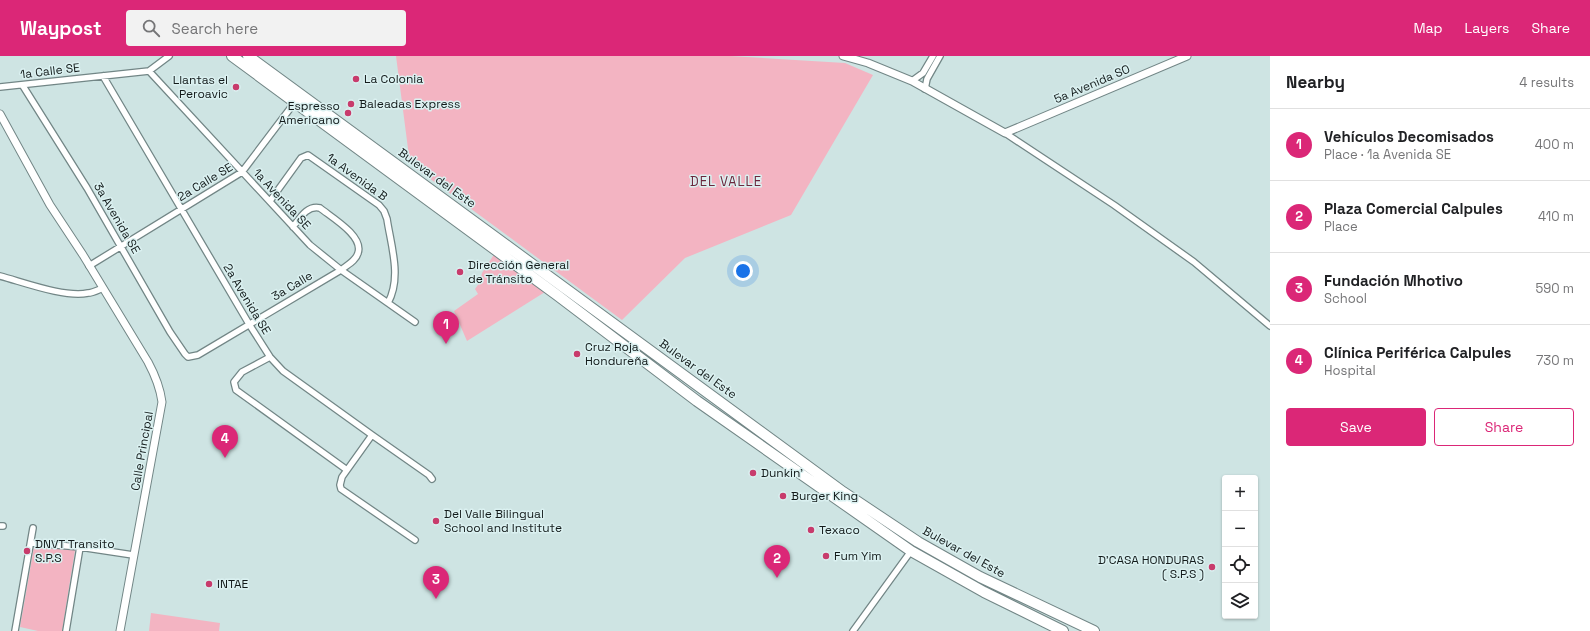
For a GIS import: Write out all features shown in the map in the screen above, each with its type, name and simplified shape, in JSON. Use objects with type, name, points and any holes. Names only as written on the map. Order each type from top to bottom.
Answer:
[{"type":"highway","name":"Bulevar del Este","points":[[248,56],[843,492],[918,542],[967,570],[1094,631]]},
{"type":"highway","name":"Bulevar del Este","points":[[235,58],[295,101],[697,401],[911,552],[984,592],[1059,630]]},
{"type":"highway","points":[[235,58],[250,65],[286,90],[291,88]]},
{"type":"highway","points":[[620,343],[628,334]]},
{"type":"highway","points":[[967,570],[979,580],[1021,603],[1079,631]]},
{"type":"street","name":"1a Calle SE","points":[[0,87],[23,86],[149,71],[170,56]]},
{"type":"street","points":[[843,56],[868,62],[912,82],[1005,133],[1114,205],[1194,262],[1270,326]]},
{"type":"street","points":[[912,82],[923,73],[933,56]]},
{"type":"street","points":[[925,89],[927,79],[940,56]]},
{"type":"street","name":"5a Avenida SO","points":[[1005,133],[1187,56]]},
{"type":"street","name":"1a Avenida SE","points":[[149,71],[310,245],[341,270],[415,322]]},
{"type":"street","name":"2a Avenida SE","points":[[103,76],[270,357],[284,371],[372,436],[429,475],[432,479]]},
{"type":"street","name":"3a Avenida SE","points":[[23,86],[87,188],[185,354],[188,357],[193,356]]},
{"type":"street","name":"2a Calle SE","points":[[89,266],[242,172],[295,101]]},
{"type":"street","name":"Calle Principal","points":[[0,114],[50,205],[103,288],[155,375],[161,393],[162,402],[120,631]]},
{"type":"street","name":"1a Avenida B","points":[[270,201],[301,158],[308,155],[379,204],[387,219],[396,273],[395,285],[388,303]]},
{"type":"street","name":"3a Calle","points":[[193,356],[198,355],[341,270],[354,260],[358,253],[358,243],[352,233],[317,207],[308,210],[293,227]]},
{"type":"street","points":[[0,276],[52,290],[76,294],[88,294],[103,288]]},
{"type":"street","points":[[270,357],[242,372],[234,382],[236,390],[239,394],[347,470]]},
{"type":"street","points":[[372,436],[347,470],[340,482],[341,489],[416,540]]},
{"type":"street","points":[[16,631],[33,528]]},
{"type":"street","points":[[31,543],[80,546],[133,555]]},
{"type":"street","points":[[66,631],[80,546]]},
{"type":"street","points":[[853,631],[911,552]]},
{"type":"shaded area","points":[[396,56],[730,56],[845,63],[873,75],[791,215],[685,258],[622,320],[410,164]]},
{"type":"shaded area","points":[[495,253],[545,292],[467,341],[454,311],[478,294],[475,289],[480,282],[482,273]]},
{"type":"shaded area","points":[[34,547],[75,550],[62,631],[38,631],[20,627]]},
{"type":"shaded area","points":[[151,613],[220,623],[219,631],[149,631]]},
{"type":"place","name":"La Colonia","points":[[356,79]]},
{"type":"place","name":"Llantas el Peroavic","points":[[236,87]]},
{"type":"place","name":"Baleadas Express","points":[[351,104]]},
{"type":"place","name":"Espresso Americano","points":[[348,113]]},
{"type":"place","name":"Dirección General de Tránsito","points":[[460,272]]},
{"type":"place","name":"Vehículos Decomisados","points":[[446,344]]},
{"type":"place","name":"Cruz Roja Hondureña","points":[[577,354]]},
{"type":"place","name":"Clínica Periférica Calpules","points":[[225,458]]},
{"type":"place","name":"Dunkin'","points":[[753,473]]},
{"type":"place","name":"Burger King","points":[[783,496]]},
{"type":"place","name":"Del Valle Bilingual School and Institute","points":[[436,521]]},
{"type":"place","name":"Texaco","points":[[811,530]]},
{"type":"place","name":"DNVT Transito S.P.S","points":[[27,551]]},
{"type":"place","name":"Fum Yim","points":[[826,556]]},
{"type":"place","name":"D'CASA HONDURAS ( S.P.S )","points":[[1212,567]]},
{"type":"place","name":"Plaza Comercial Calpules","points":[[777,578]]},
{"type":"place","name":"INTAE","points":[[209,584]]},
{"type":"place","name":"Fundación Mhotivo","points":[[436,599]]},
{"type":"district","name":"DEL VALLE","points":[[726,181]]}]
